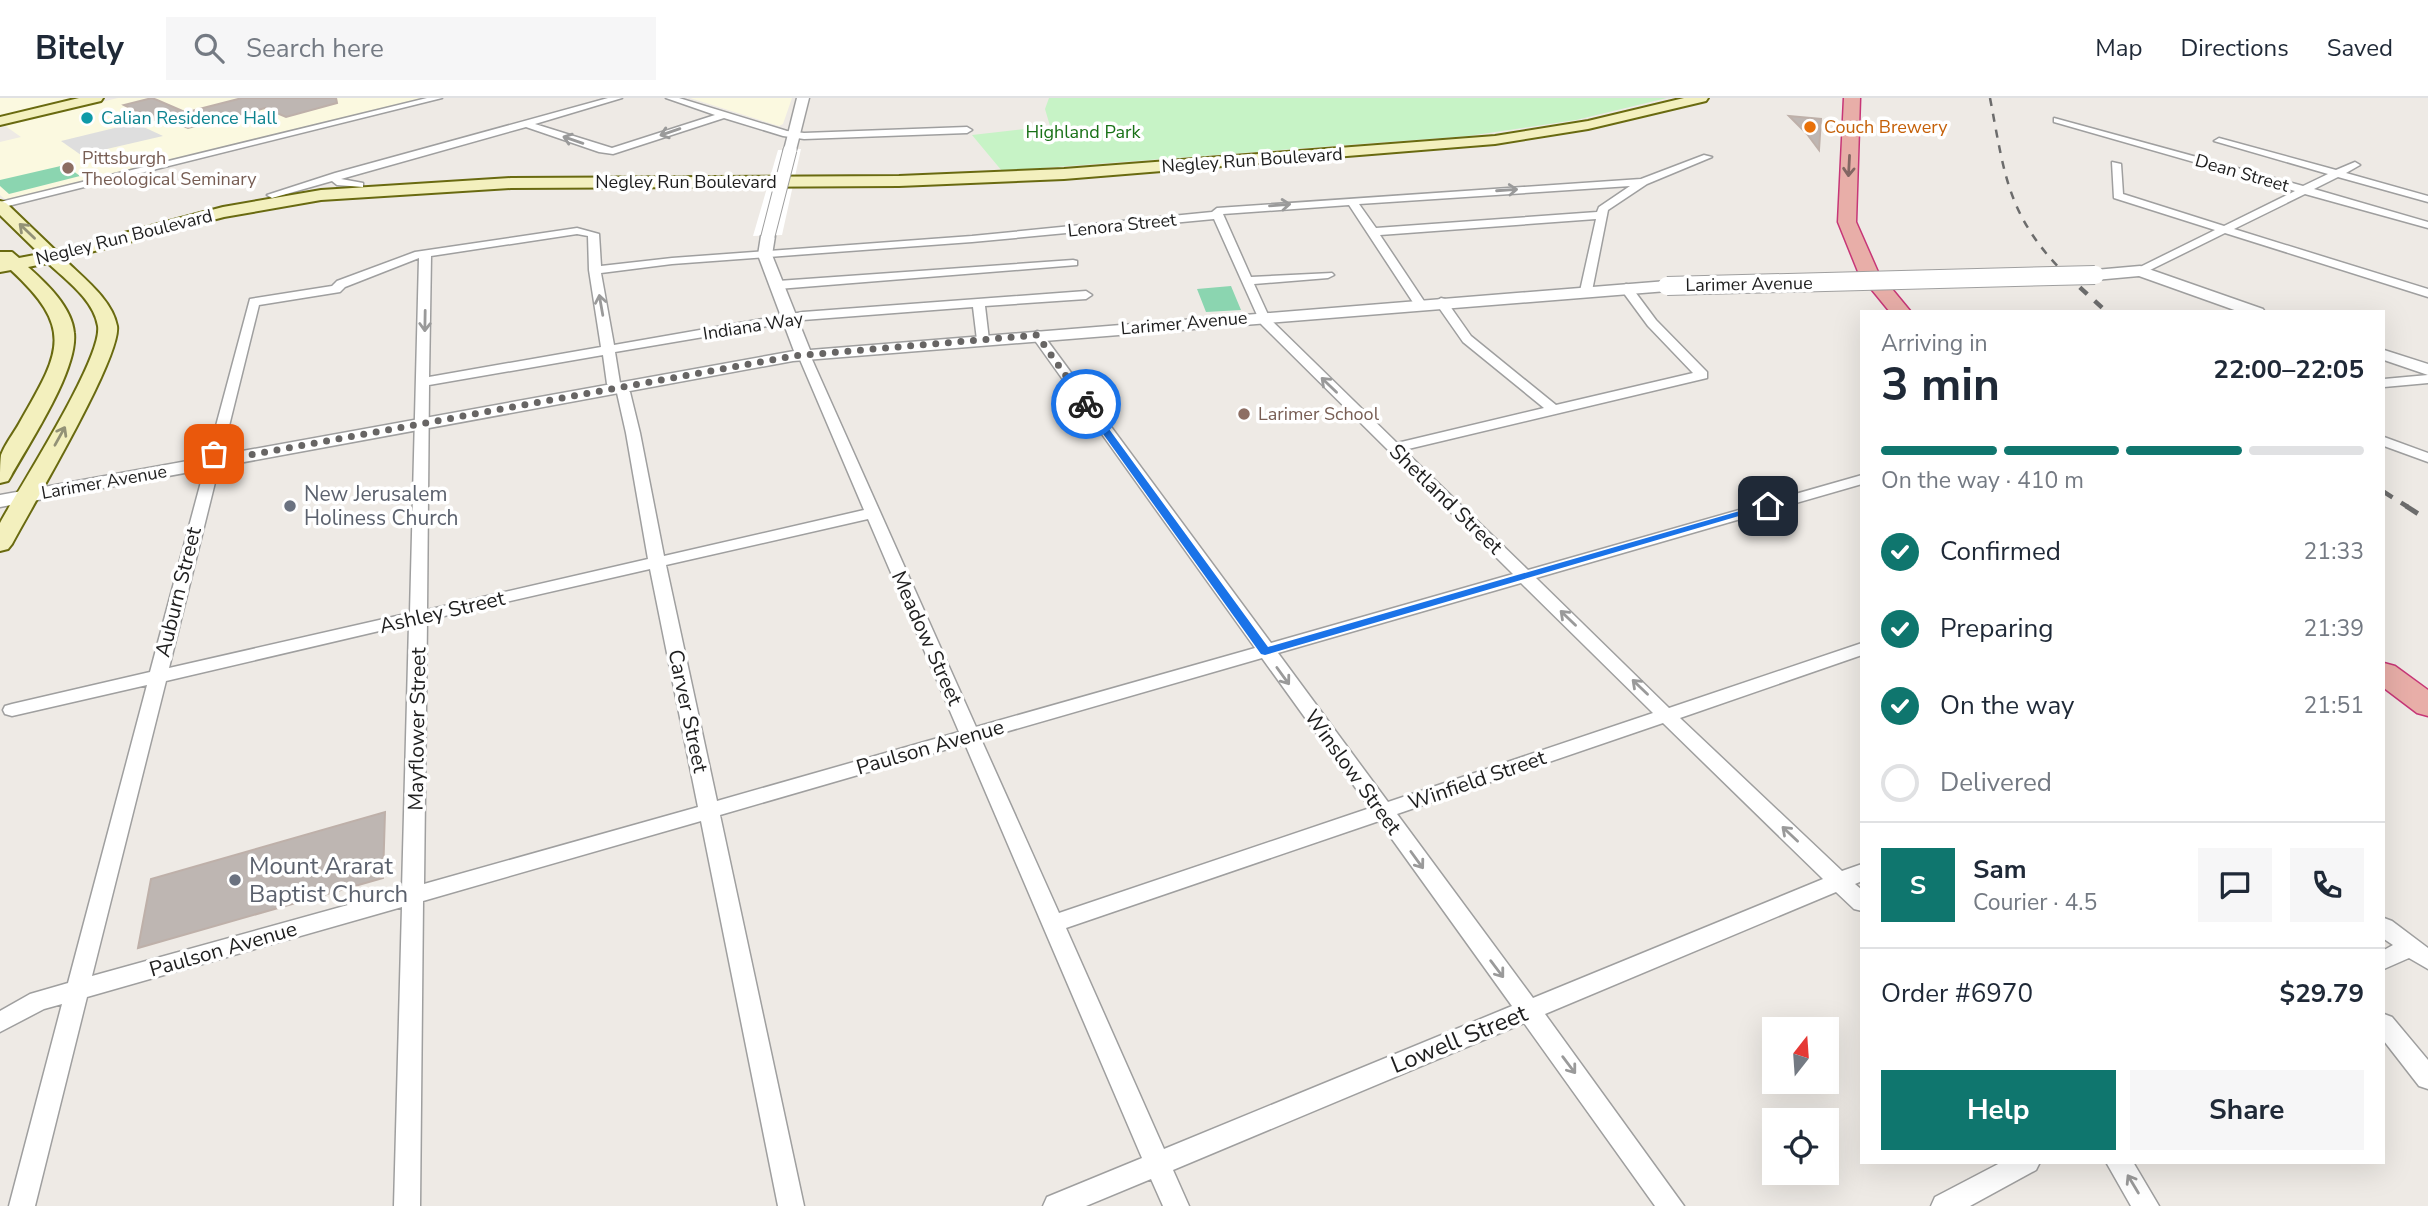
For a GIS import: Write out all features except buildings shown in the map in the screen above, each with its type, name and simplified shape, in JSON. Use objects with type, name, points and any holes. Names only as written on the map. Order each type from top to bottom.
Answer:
[{"type":"highway","points":[[1852,98],[1847,218],[1869,274],[1899,310]]},
{"type":"highway","points":[[1856,242],[1863,220],[1866,186]]},
{"type":"highway","points":[[2385,674],[2428,706]]},
{"type":"main road","points":[[0,121],[96,98]]},
{"type":"main road","name":"Negley Run Boulevard","points":[[7,265],[272,195],[359,185],[556,176],[889,178],[1063,170],[1491,137],[1581,122],[1684,98]]},
{"type":"main road","name":"Negley Run Boulevard","points":[[50,254],[223,212],[321,195],[511,183],[910,181],[1063,174],[1486,141],[1588,125],[1700,98]]},
{"type":"main road","points":[[0,205],[99,306],[108,328],[99,364],[0,544]]},
{"type":"main road","points":[[0,249],[7,265],[36,284],[60,317],[65,341],[57,371],[0,476]]},
{"type":"street","points":[[0,205],[438,98]]},
{"type":"street","points":[[272,195],[339,174],[529,125],[618,98]]},
{"type":"street","points":[[670,98],[794,135],[967,130]]},
{"type":"street","points":[[765,254],[803,98]]},
{"type":"street","points":[[529,125],[602,150],[618,150],[723,115]]},
{"type":"street","name":"Dean Street","points":[[2057,120],[2428,225]]},
{"type":"street","points":[[2219,141],[2428,199]]},
{"type":"street","points":[[1586,291],[1603,209],[1643,182],[1707,157]]},
{"type":"street","points":[[2116,164],[2119,196],[2428,293]]},
{"type":"street","name":"Larimer Avenue","points":[[0,501],[804,355],[1626,288],[2095,275],[2140,271],[2355,165]]},
{"type":"street","points":[[339,174],[337,182],[359,185]]},
{"type":"street","name":"Lenora Street","points":[[595,270],[672,261],[972,239],[1218,215],[1217,211],[1643,182]]},
{"type":"street","points":[[1351,201],[1397,265],[1420,304]]},
{"type":"street","name":"Shetland Street","points":[[1218,215],[1264,317],[1297,353],[1742,790],[1860,901]]},
{"type":"street","points":[[1372,232],[1601,215]]},
{"type":"street","name":"Auburn Street","points":[[22,1206],[254,302],[336,289],[341,284],[425,253],[577,231]]},
{"type":"street","name":"Carver Street","points":[[577,231],[593,234],[595,270],[614,384],[623,392],[633,433],[657,563],[791,1206]]},
{"type":"street","name":"Mayflower Street","points":[[407,1206],[425,253]]},
{"type":"street","name":"Meadow Street","points":[[765,254],[804,355],[872,513],[971,735],[1096,1030],[1176,1206]]},
{"type":"street","points":[[778,285],[1073,262]]},
{"type":"street","points":[[2140,271],[2252,310]]},
{"type":"street","points":[[1247,281],[1328,275]]},
{"type":"street","points":[[1394,448],[1702,374],[1652,323],[1626,288]]},
{"type":"street","name":"Indiana Way","points":[[423,382],[790,318],[1086,295]]},
{"type":"street","points":[[979,302],[983,340]]},
{"type":"street","points":[[1441,302],[1467,339],[1548,403],[1552,410]]},
{"type":"street","name":"Winslow Street","points":[[1037,335],[1671,1206]]},
{"type":"street","points":[[2385,355],[2428,370]]},
{"type":"street","points":[[2385,383],[2428,379]]},
{"type":"street","points":[[2385,441],[2428,458]]},
{"type":"street","name":"Paulson Avenue","points":[[0,1022],[38,1001],[1860,480]]},
{"type":"street","name":"Ashley Street","points":[[12,710],[872,513]]},
{"type":"street","name":"Winfield Street","points":[[1052,923],[1860,650]]},
{"type":"street","name":"Lowell Street","points":[[1056,1206],[1860,873]]},
{"type":"street","points":[[2385,928],[2419,954]]},
{"type":"street","points":[[2385,960],[2419,954]]},
{"type":"street","points":[[2385,1025],[2428,1078]]},
{"type":"street","points":[[1944,1206],[2023,1164]]},
{"type":"street","points":[[2120,1164],[2146,1206]]},
{"type":"shaded area","points":[[0,98],[86,98],[0,118]]},
{"type":"shaded area","name":"Pittsburgh Theological Seminary","points":[[118,98],[427,98],[6,200],[0,195],[0,142],[21,137],[4,125]]},
{"type":"shaded area","points":[[690,98],[792,98],[783,124],[779,126]]},
{"type":"shaded area","points":[[135,123],[163,136],[81,155],[61,141]]},
{"type":"green space","name":"Highland Park","points":[[1049,98],[1667,98],[1576,120],[1468,136],[1002,171],[972,135],[1050,126],[1045,109]]},
{"type":"green space","points":[[65,165],[80,176],[9,194],[0,186],[0,180]]},
{"type":"green space","points":[[1231,286],[1241,310],[1206,312],[1197,289]]},
{"type":"pier","points":[[801,149],[782,235],[753,236],[778,150]]},
{"type":"railway","points":[[1990,98],[2005,173],[2020,214],[2047,254],[2066,275]]},
{"type":"railway","points":[[2066,275],[2105,310]]},
{"type":"railway","points":[[2385,493],[2408,507]]},
{"type":"railway","points":[[2406,506],[2428,520]]},
{"type":"way so far","points":[[214,454],[211,462],[793,356],[1037,335],[1086,404]]},
{"type":"place","name":"Calian Residence Hall","points":[[87,118]]},
{"type":"place","name":"Couch Brewery","points":[[1810,127]]},
{"type":"place","name":"Pittsburgh Theological Seminary","points":[[68,168]]},
{"type":"place","name":"Larimer School","points":[[1244,414]]},
{"type":"place","name":"New Jerusalem Holiness Church","points":[[290,506]]},
{"type":"place","name":"Mount Ararat Baptist Church","points":[[235,880]]},
{"type":"route","points":[[1086,404],[1265,651],[1768,506]]}]
